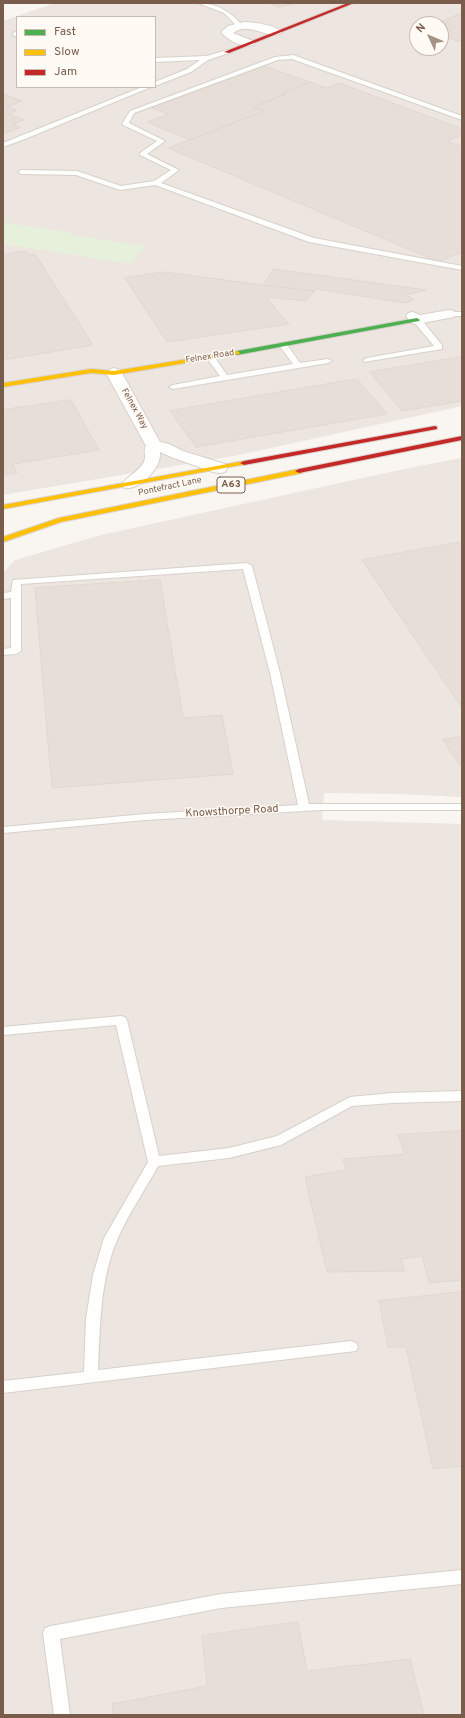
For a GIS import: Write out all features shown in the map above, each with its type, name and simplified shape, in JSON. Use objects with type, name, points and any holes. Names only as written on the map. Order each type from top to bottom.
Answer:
[{"type":"main road","points":[[227,52],[352,3]]},
{"type":"main road","name":"Felnex Road","points":[[3,385],[91,371],[114,373],[283,345],[415,318]]},
{"type":"main road","name":"Pontefract Lane","points":[[3,507],[447,425]]},
{"type":"main road","name":"Pontefract Lane","points":[[3,540],[59,520],[462,438]]},
{"type":"street","points":[[249,43],[234,38],[228,34],[229,30],[240,26],[257,26],[276,32]]},
{"type":"street","name":"Felnex Road","points":[[415,318],[456,314]]},
{"type":"street","name":"Felnex Way","points":[[114,373],[154,446]]},
{"type":"street","points":[[130,484],[147,469],[153,459],[152,450],[154,446],[163,447],[177,454],[219,468]]},
{"type":"lane","points":[[201,3],[226,12],[240,26]]},
{"type":"lane","points":[[156,60],[206,58],[227,52]]},
{"type":"lane","points":[[21,172],[77,173],[120,188],[156,183],[176,170],[142,154],[162,142],[125,124],[132,112],[278,58],[293,57],[462,118]]},
{"type":"lane","points":[[156,83],[173,71],[196,66],[206,58]]},
{"type":"lane","points":[[156,61],[173,71]]},
{"type":"lane","points":[[3,145],[146,88]]},
{"type":"lane","points":[[156,183],[312,240],[462,268]]},
{"type":"lane","points":[[367,360],[439,347],[415,318]]},
{"type":"lane","points":[[283,345],[298,366]]},
{"type":"lane","points":[[210,357],[225,378]]},
{"type":"lane","points":[[173,387],[328,361]]},
{"type":"lane","points":[[3,652],[16,651],[16,582],[247,566],[275,672],[304,808]]},
{"type":"lane","points":[[3,596],[17,594]]},
{"type":"lane","name":"Knowsthorpe Road","points":[[3,830],[145,816],[304,808],[462,808]]},
{"type":"lane","points":[[3,1031],[121,1020],[154,1162],[111,1238],[100,1275],[93,1319],[91,1377]]},
{"type":"lane","points":[[154,1162],[229,1153],[281,1140],[350,1102],[392,1098],[462,1096]]},
{"type":"lane","points":[[3,1387],[351,1347]]},
{"type":"lane","points":[[62,1715],[51,1633],[221,1601],[462,1577]]},
{"type":"shaded area","points":[[55,3],[462,3],[462,406],[239,455],[3,495],[3,21],[16,16],[16,88],[156,88],[156,16],[17,16]]},
{"type":"shaded area","points":[[462,458],[462,797],[324,793],[322,820],[462,824],[462,1715],[3,1715],[3,573],[15,560],[101,535],[404,469]]},
{"type":"green space","points":[[3,222],[72,233],[70,235],[146,246],[130,264],[3,244]]},
{"type":"building","points":[[269,3],[298,3],[279,7]]},
{"type":"building","points":[[462,13],[462,42],[449,38],[449,19]]},
{"type":"building","points":[[264,66],[310,82],[282,93],[286,94],[253,107],[264,111],[190,140],[147,122],[168,114],[152,108]]},
{"type":"building","points":[[310,82],[326,88],[339,83],[462,129],[462,135],[447,141],[462,147],[462,252],[439,262],[168,148],[264,111],[253,107],[286,94],[282,93]]},
{"type":"building","points":[[3,94],[22,101],[7,107],[17,110],[9,114],[24,120],[13,124],[21,127],[3,134]]},
{"type":"building","points":[[26,251],[28,255],[35,254],[93,345],[3,360],[3,255]]},
{"type":"building","points":[[274,269],[426,290],[405,295],[414,299],[406,303],[316,289],[314,291],[263,285]]},
{"type":"building","points":[[164,272],[314,291],[306,301],[266,297],[289,324],[167,342],[125,278]]},
{"type":"building","points":[[462,357],[462,401],[402,411],[370,372]]},
{"type":"building","points":[[357,379],[387,414],[196,447],[170,411]]},
{"type":"building","points":[[71,400],[99,450],[13,464],[17,473],[3,475],[3,410]]},
{"type":"building","points":[[462,542],[462,708],[362,560]]},
{"type":"building","points":[[160,580],[183,718],[222,715],[233,774],[52,788],[35,588]]},
{"type":"building","points":[[462,736],[462,765],[460,765],[443,740]]},
{"type":"building","points":[[462,1131],[462,1280],[429,1283],[422,1256],[401,1259],[405,1271],[327,1272],[305,1177],[346,1170],[343,1159],[405,1154],[398,1135]]},
{"type":"building","points":[[462,1292],[462,1466],[433,1469],[406,1347],[388,1347],[379,1301]]},
{"type":"building","points":[[298,1622],[307,1671],[410,1659],[424,1715],[113,1715],[112,1704],[207,1686],[202,1636]]},
{"type":"traffic: fast","points":[[237,353],[417,320]]},
{"type":"traffic: slow","points":[[3,385],[91,371],[114,373],[237,353]]},
{"type":"traffic: slow","points":[[3,507],[244,463]]},
{"type":"traffic: slow","points":[[3,540],[59,520],[299,471]]},
{"type":"traffic: jam","points":[[227,52],[352,3]]},
{"type":"traffic: jam","points":[[244,463],[435,428]]},
{"type":"traffic: jam","points":[[299,471],[462,438]]}]
